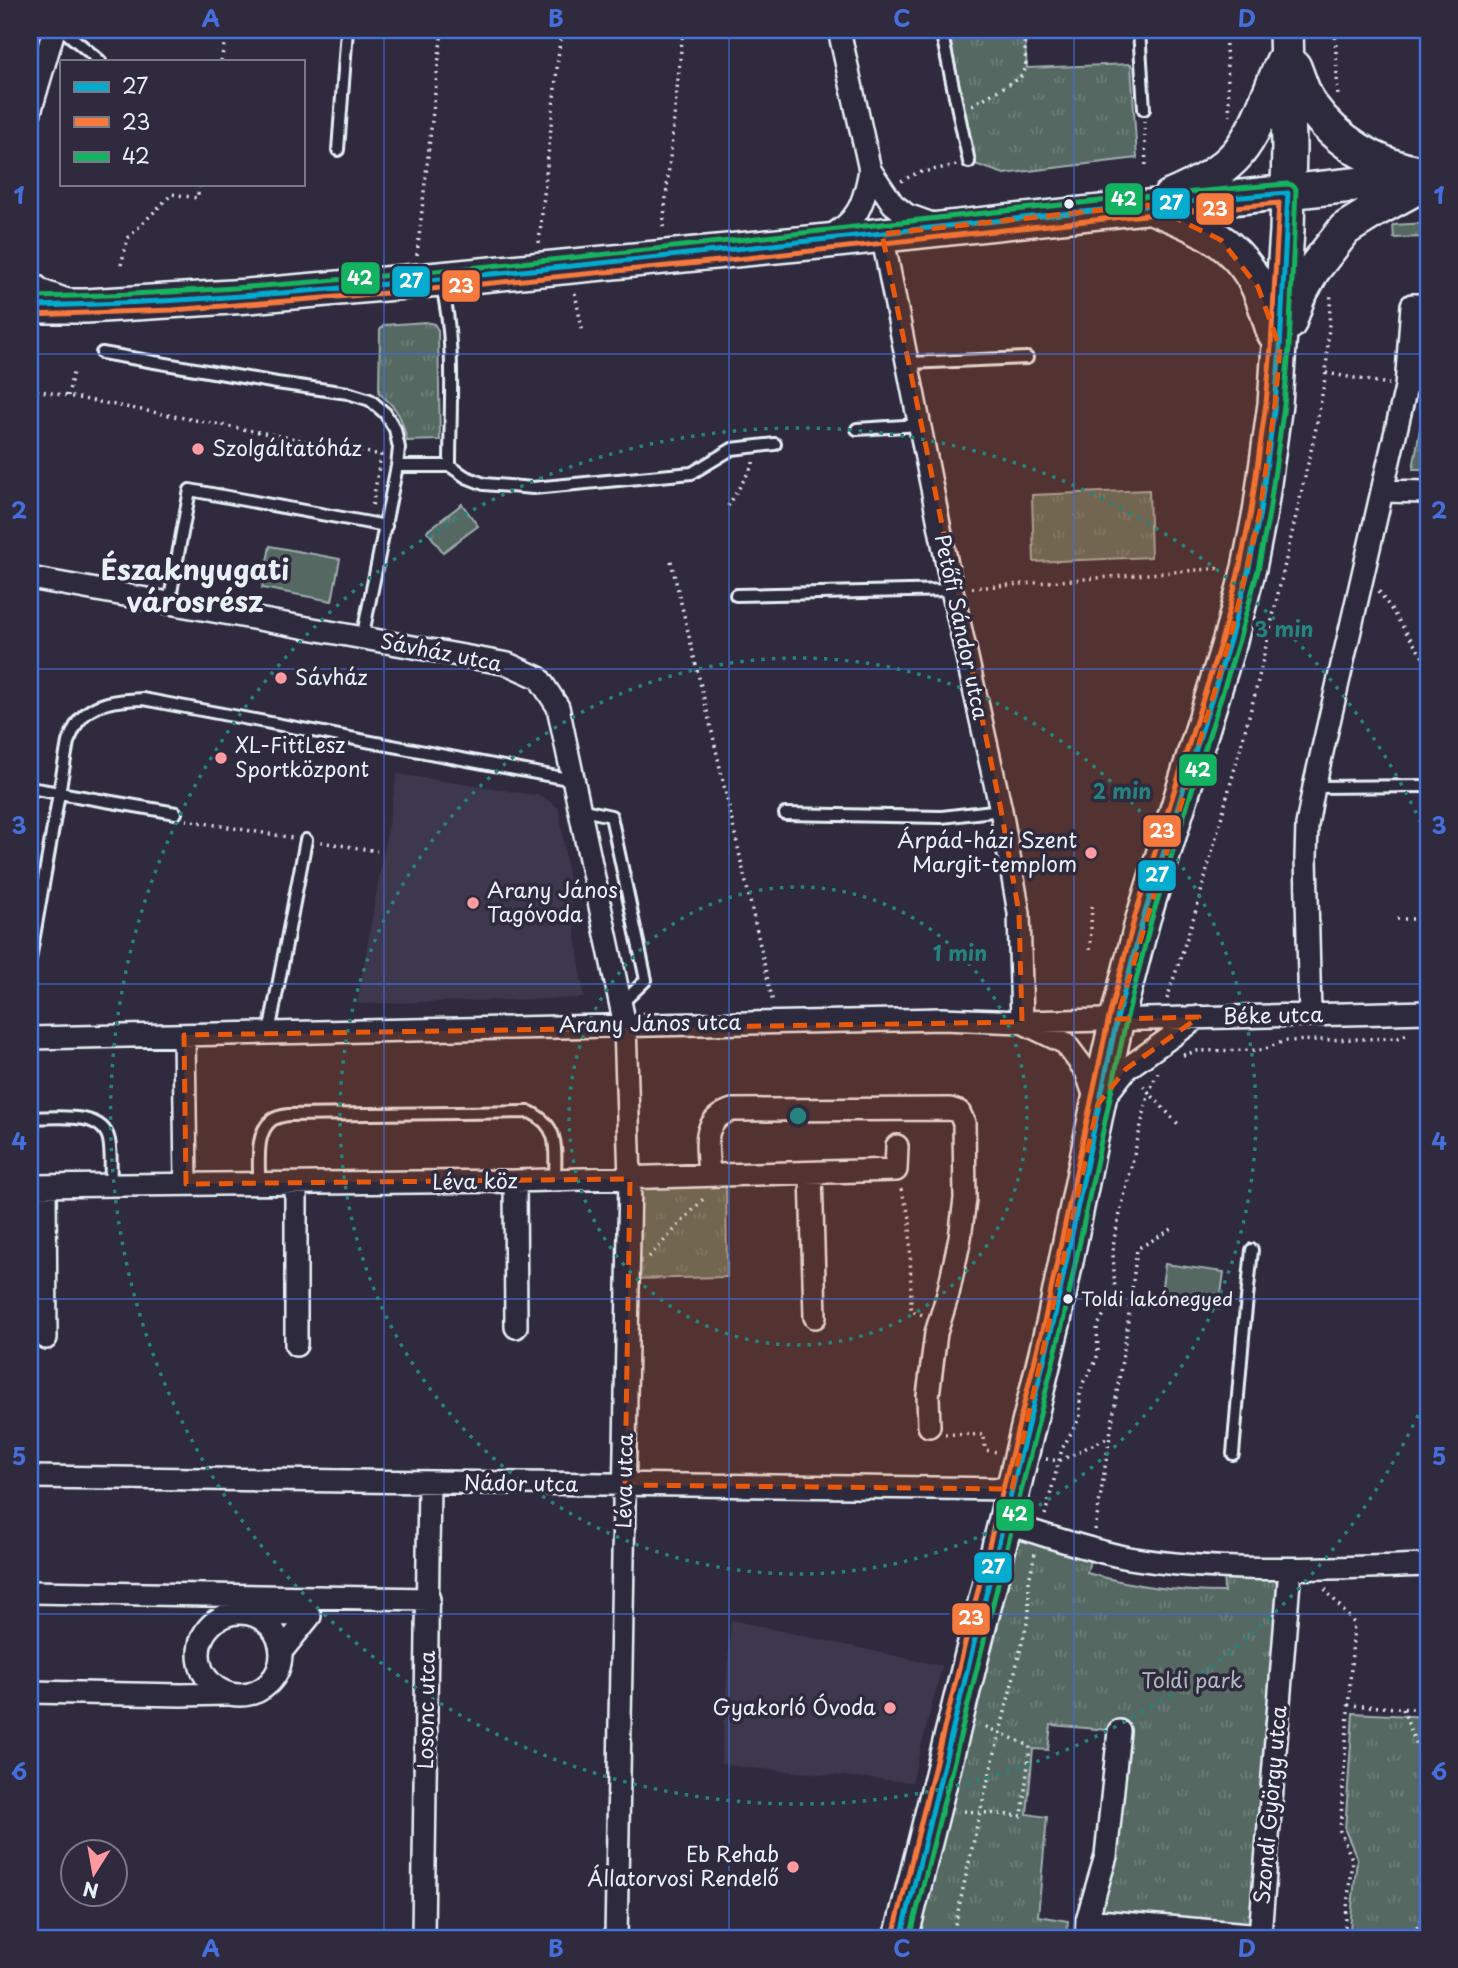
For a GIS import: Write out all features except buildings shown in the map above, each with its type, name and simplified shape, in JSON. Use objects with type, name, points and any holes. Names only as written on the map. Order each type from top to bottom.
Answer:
[{"type":"main road","points":[[1286,41],[1310,105],[1340,139],[1371,158],[1428,178]]},
{"type":"main road","points":[[901,1938],[1054,1320],[1117,1019],[1143,919],[1230,640],[1249,568],[1262,498],[1280,348],[1288,193],[1286,41]]},
{"type":"main road","points":[[1148,205],[1185,191],[1212,175],[1237,154],[1257,123],[1286,41]]},
{"type":"main road","points":[[30,306],[86,306],[247,296],[440,279],[1428,178]]},
{"type":"main road","points":[[1280,348],[1298,298],[1313,270],[1345,229],[1428,178]]},
{"type":"main road","points":[[1148,205],[1193,223],[1221,240],[1242,261],[1258,287],[1280,348]]},
{"type":"street","points":[[30,112],[54,30]]},
{"type":"street","points":[[839,30],[870,170],[893,204],[907,215],[942,227]]},
{"type":"street","points":[[818,242],[838,232],[850,222],[866,191],[870,170]]},
{"type":"street","name":"Petőfi Sándor utca","points":[[882,234],[953,590],[1001,810],[1019,913],[1022,1022]]},
{"type":"street","points":[[30,281],[42,291],[86,306]]},
{"type":"street","points":[[1310,1015],[1307,825],[1406,387],[1412,305],[1428,305]]},
{"type":"street","points":[[1383,491],[1428,492]]},
{"type":"street","name":"Sávház utca","points":[[30,578],[508,664],[539,678],[558,707],[623,1014]]},
{"type":"street","name":"Béke utca","points":[[1117,1019],[1428,1012]]},
{"type":"street","name":"Arany János utca","points":[[30,1038],[269,1033],[623,1014],[776,1022],[942,1019],[1022,1022],[1117,1019]]},
{"type":"street","name":"Léva utca","points":[[616,1938],[630,1179],[623,1014]]},
{"type":"street","points":[[1098,1104],[1126,1069],[1199,1017]]},
{"type":"street","points":[[1022,1022],[1065,1043],[1086,1071],[1098,1104]]},
{"type":"street","points":[[184,1035],[186,1184]]},
{"type":"street","points":[[717,1175],[707,1135],[718,1115],[732,1110],[950,1109],[959,1112],[964,1123],[965,1199],[948,1294],[936,1333],[928,1396],[936,1430]]},
{"type":"street","points":[[896,1170],[897,1146]]},
{"type":"street","name":"Léva köz","points":[[37,1186],[630,1179],[896,1170]]},
{"type":"street","points":[[811,1174],[815,1317]]},
{"type":"street","points":[[515,1181],[516,1327]]},
{"type":"street","points":[[296,1185],[296,1345]]},
{"type":"street","points":[[37,1186],[46,1338]]},
{"type":"street","name":"Nádor utca","points":[[30,1477],[1013,1489]]},
{"type":"street","name":"Losonc utca","points":[[423,1938],[429,1482]]},
{"type":"street","points":[[1005,1523],[1092,1550],[1178,1565],[1299,1569],[1428,1565]]},
{"type":"street","name":"Szondi György utca","points":[[1087,1929],[1260,1935],[1299,1569]]},
{"type":"street","points":[[30,1592],[202,1604],[429,1599]]},
{"type":"street","points":[[201,1637],[220,1617],[314,1603]]},
{"type":"street","points":[[281,1652],[314,1603]]},
{"type":"street","points":[[30,1692],[237,1695],[251,1694],[264,1688],[274,1678],[280,1665],[278,1638],[271,1626],[260,1618],[202,1604]]},
{"type":"street","points":[[202,1604],[199,1663],[204,1675],[226,1694]]},
{"type":"street","points":[[181,1695],[199,1663]]},
{"type":"street","points":[[1087,1929],[1106,1856],[1119,1731]]},
{"type":"lane","points":[[62,30],[99,60]]},
{"type":"lane","points":[[338,150],[347,30]]},
{"type":"lane","points":[[941,30],[969,162]]},
{"type":"lane","points":[[1139,30],[1144,109]]},
{"type":"lane","points":[[440,279],[447,305],[450,337],[450,466]]},
{"type":"lane","points":[[102,353],[348,393],[370,400],[385,413],[395,429],[399,448],[362,639]]},
{"type":"lane","points":[[908,363],[1027,358]]},
{"type":"lane","points":[[857,429],[920,425]]},
{"type":"lane","points":[[397,467],[450,466],[466,477],[484,484],[533,488],[692,473],[732,449],[775,444]]},
{"type":"lane","points":[[169,603],[190,490],[386,526]]},
{"type":"lane","points":[[736,595],[953,590]]},
{"type":"lane","points":[[30,958],[68,742],[78,721],[90,710],[114,700],[143,699],[573,780]]},
{"type":"lane","points":[[1314,788],[1428,786]]},
{"type":"lane","points":[[30,788],[176,813]]},
{"type":"lane","points":[[579,809],[611,816],[646,980],[623,1014]]},
{"type":"lane","points":[[785,814],[942,817],[1001,810]]},
{"type":"lane","points":[[269,1033],[306,840]]},
{"type":"lane","points":[[259,1185],[264,1128],[273,1119],[288,1115],[530,1112],[542,1118],[552,1129],[555,1143],[555,1180]]},
{"type":"lane","points":[[30,1118],[78,1117],[92,1121],[104,1129],[109,1139],[111,1185]]},
{"type":"lane","points":[[1233,1454],[1252,1250]]},
{"type":"path","points":[[221,60],[227,30]]},
{"type":"path","points":[[417,255],[442,30]]},
{"type":"path","points":[[539,243],[562,30]]},
{"type":"path","points":[[663,228],[683,30]]},
{"type":"path","points":[[958,113],[1024,74],[1027,68],[1024,30]]},
{"type":"path","points":[[1225,30],[1230,121]]},
{"type":"path","points":[[1335,30],[1340,139]]},
{"type":"path","points":[[1144,109],[1146,167]]},
{"type":"path","points":[[882,190],[917,173],[969,162]]},
{"type":"path","points":[[121,265],[128,238],[173,194],[197,198],[200,186]]},
{"type":"path","points":[[569,266],[583,334]]},
{"type":"path","points":[[1161,1018],[1197,907],[1255,694],[1315,433],[1326,373],[1332,284]]},
{"type":"path","points":[[68,396],[73,372]]},
{"type":"path","points":[[1326,373],[1406,387]]},
{"type":"path","points":[[30,389],[382,455],[369,523]]},
{"type":"path","points":[[728,506],[753,465],[752,447]]},
{"type":"path","points":[[671,561],[762,950],[776,1022]]},
{"type":"path","points":[[953,590],[1249,568]]},
{"type":"path","points":[[1364,569],[1428,665]]},
{"type":"path","points":[[176,813],[182,819],[377,851]]},
{"type":"path","points":[[1090,950],[1092,904]]},
{"type":"path","points":[[1397,919],[1428,919]]},
{"type":"path","points":[[1178,1056],[1197,1051],[1263,1050],[1284,1041],[1398,1038]]},
{"type":"path","points":[[952,1938],[1029,1615],[1030,1572],[1062,1449],[1080,1417],[1080,1394],[1084,1381],[1096,1362],[1097,1327],[1115,1291],[1114,1239],[1149,1092],[1163,1064]]},
{"type":"path","points":[[1143,1086],[1178,1124]]},
{"type":"path","points":[[896,1170],[910,1218],[911,1311]]},
{"type":"path","points":[[628,1279],[717,1175]]},
{"type":"path","points":[[1092,1550],[1127,1329],[1136,1249],[1172,1229]]},
{"type":"path","points":[[1422,1241],[1428,1241]]},
{"type":"path","points":[[936,1430],[984,1435],[985,1450],[1059,1461],[1110,1437]]},
{"type":"path","points":[[1299,1569],[1354,1623],[1340,1831],[1352,1859],[1344,1938]]},
{"type":"path","points":[[1348,1705],[1428,1710]]},
{"type":"path","points":[[1403,1709],[1428,1768]]},
{"type":"path","points":[[964,1811],[1022,1816],[1030,1746],[984,1726]]},
{"type":"path","points":[[1407,1938],[1428,1914]]},
{"type":"highlighted area","points":[[1148,205],[1221,240],[1258,287],[1280,348],[1275,404],[1260,512],[1230,640],[1117,1019],[1199,1017],[1126,1069],[1098,1104],[1012,1489],[625,1485],[630,1179],[186,1184],[184,1035],[1022,1022],[1019,913],[1001,810],[882,234]]},
{"type":"shaded area","name":"Arany János Tagóvoda","points":[[397,774],[542,796],[559,808],[584,998],[357,1004]]},
{"type":"shaded area","points":[[731,1620],[942,1666],[912,1782],[721,1763]]},
{"type":"green space","points":[[941,30],[1024,30],[1027,68],[1131,64],[1137,158],[1004,174],[969,162]]},
{"type":"green space","points":[[1428,223],[1428,237],[1394,238],[1393,225]]},
{"type":"green space","points":[[426,322],[434,324],[438,330],[440,440],[407,441],[398,414],[379,393],[380,330],[384,325]]},
{"type":"green space","points":[[1428,345],[1428,469],[1413,469],[1427,389]]},
{"type":"green space","points":[[1149,490],[1151,557],[1034,562],[1032,495]]},
{"type":"green space","points":[[462,504],[478,526],[443,552],[427,531]]},
{"type":"green space","points":[[270,546],[340,559],[332,601],[262,588]]},
{"type":"green space","points":[[726,1175],[727,1277],[628,1279],[630,1179]]},
{"type":"green space","points":[[1165,1264],[1224,1272],[1219,1309],[1160,1301]]},
{"type":"green space","name":"Toldi park","points":[[1005,1523],[1092,1550],[1087,1573],[1138,1585],[1224,1592],[1223,1567],[1290,1569],[1260,1935],[1087,1920],[1119,1731],[1051,1725],[1048,1750],[1033,1749],[1027,1814],[1047,1817],[1038,1916],[1068,1921],[1066,1938],[901,1938]]},
{"type":"green space","points":[[1353,1713],[1428,1717],[1428,1938],[1349,1938],[1357,1858],[1345,1830]]},
{"type":"transit line","name":"42","points":[[30,297],[311,282],[580,257],[1186,193],[1287,184],[1296,189],[1284,405],[1258,570],[1238,643],[1151,921],[1126,1021],[1063,1322],[910,1938]]},
{"type":"transit line","name":"27","points":[[30,306],[199,299],[368,286],[1288,193],[1275,404],[1249,568],[1230,640],[1143,919],[1117,1019],[1054,1320],[901,1938]]},
{"type":"transit line","name":"23","points":[[30,315],[173,310],[411,291],[1279,203],[1266,403],[1251,511],[1240,566],[1222,638],[1135,916],[1109,1017],[1045,1318],[893,1936]]},
{"type":"place","name":"Szolgáltatóház","points":[[198,449]]},
{"type":"place","name":"Sávház","points":[[281,678]]},
{"type":"place","name":"XL-FittLesz Sportközpont","points":[[221,758]]},
{"type":"place","name":"Árpád-házi Szent Margit-templom","points":[[1091,853]]},
{"type":"place","name":"Arany János Tagóvoda","points":[[473,903]]},
{"type":"place","name":"Toldi lakónegyed","points":[[1068,1299]]},
{"type":"place","name":"Gyakorló Óvoda","points":[[890,1708]]},
{"type":"place","name":"Eb Rehab Állatorvosi Rendelő","points":[[793,1867]]},
{"type":"district","name":"Északnyugati városrész","points":[[195,586]]}]
